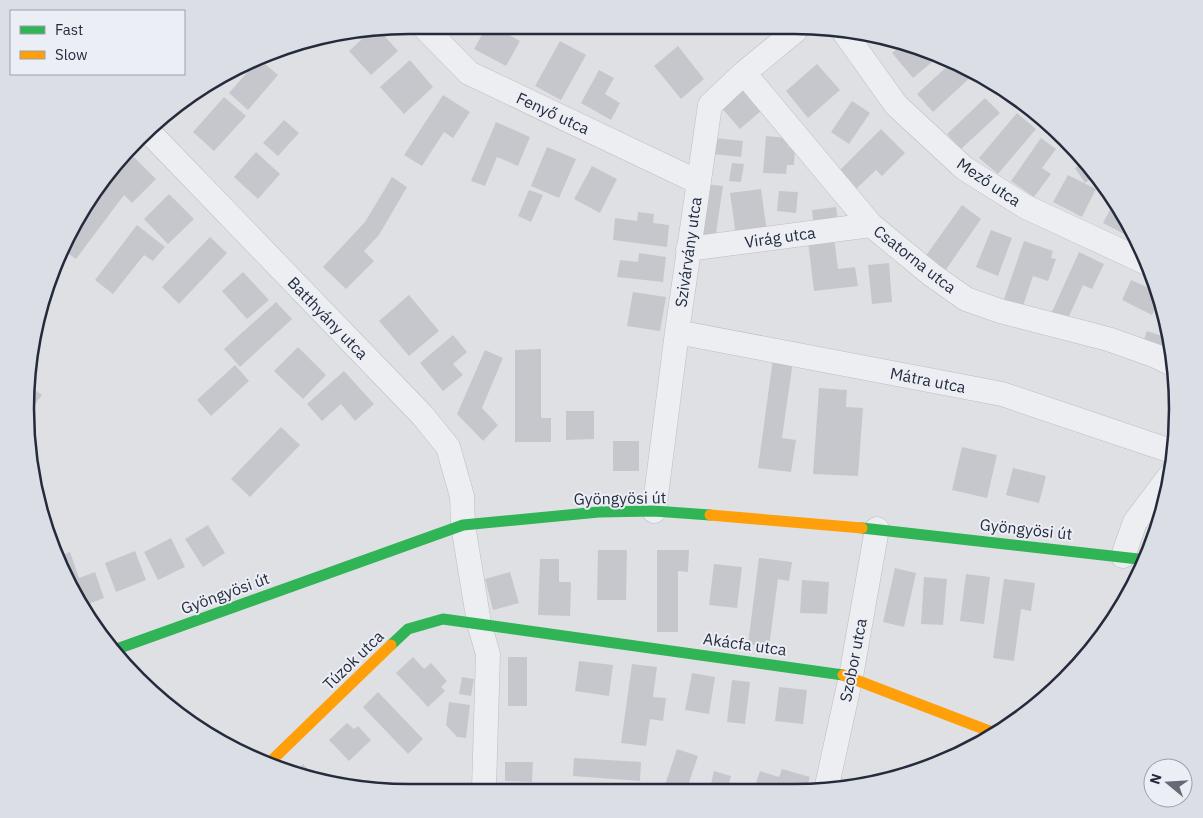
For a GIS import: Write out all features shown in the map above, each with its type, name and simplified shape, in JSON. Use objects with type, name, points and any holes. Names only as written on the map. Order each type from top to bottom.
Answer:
[{"type":"street","name":"Fenyő utca","points":[[431,34],[469,73],[698,182]]},
{"type":"street","name":"Szivárvány utca","points":[[654,511],[688,249],[710,105],[744,73],[791,34]]},
{"type":"street","name":"Mező utca","points":[[848,38],[896,105],[964,168],[1026,207],[1138,259]]},
{"type":"street","name":"Csatorna utca","points":[[744,73],[871,225],[932,275],[966,299],[1000,311],[1108,339],[1166,361]]},
{"type":"street","name":"Batthyány utca","points":[[153,136],[423,416],[448,447],[462,496],[463,525],[479,623],[488,654],[484,784]]},
{"type":"street","name":"Virág utca","points":[[688,249],[871,225]]},
{"type":"street","name":"Mátra utca","points":[[677,332],[1002,394],[1167,450]]},
{"type":"street","points":[[1123,556],[1135,522],[1160,488]]},
{"type":"street","name":"Gyöngyösi út","points":[[120,648],[463,525],[599,512],[654,511],[876,529],[1138,559]]},
{"type":"street","name":"Szobor utca","points":[[828,782],[851,676],[876,529]]},
{"type":"street","name":"Túzok utca","points":[[274,759],[408,629],[443,619],[479,623]]},
{"type":"street","name":"Akácfa utca","points":[[479,623],[851,676],[988,730]]},
{"type":"building","points":[[482,34],[507,34],[520,41],[506,66],[474,49]]},
{"type":"building","points":[[384,35],[398,51],[371,75],[349,51],[365,37]]},
{"type":"building","points":[[560,41],[586,55],[561,100],[535,86]]},
{"type":"building","points":[[678,46],[704,79],[681,99],[654,66]]},
{"type":"building","points":[[897,49],[934,60],[913,78],[892,53]]},
{"type":"building","points":[[410,60],[433,87],[404,114],[380,87]]},
{"type":"building","points":[[263,63],[278,75],[248,110],[229,93],[251,69]]},
{"type":"building","points":[[817,64],[840,90],[808,118],[786,91]]},
{"type":"building","points":[[947,66],[970,78],[933,112],[917,94]]},
{"type":"building","points":[[599,70],[614,78],[605,94],[620,103],[611,120],[581,103]]},
{"type":"building","points":[[741,87],[761,111],[740,129],[720,106]]},
{"type":"building","points":[[443,95],[470,112],[453,138],[444,132],[422,166],[404,155]]},
{"type":"building","points":[[224,97],[246,116],[214,151],[193,132]]},
{"type":"building","points":[[985,98],[1000,113],[961,149],[947,134]]},
{"type":"building","points":[[852,101],[870,113],[849,144],[831,132]]},
{"type":"building","points":[[1017,113],[1036,129],[998,174],[979,158]]},
{"type":"building","points":[[284,120],[299,133],[278,156],[263,143]]},
{"type":"building","points":[[496,122],[530,137],[518,166],[497,157],[485,186],[471,181]]},
{"type":"building","points":[[881,129],[905,153],[882,176],[876,170],[855,190],[838,172]]},
{"type":"building","points":[[766,136],[788,138],[788,147],[795,148],[794,165],[787,165],[786,174],[763,173]]},
{"type":"building","points":[[715,138],[743,141],[741,157],[713,154]]},
{"type":"building","points":[[1041,138],[1056,149],[1042,168],[1051,174],[1034,197],[1011,181]]},
{"type":"building","points":[[547,147],[576,159],[559,198],[531,186]]},
{"type":"building","points":[[256,152],[280,174],[258,199],[234,177]]},
{"type":"building","points":[[134,157],[156,179],[132,203],[124,195],[76,259],[67,253],[72,243],[84,221],[116,175]]},
{"type":"building","points":[[732,163],[744,164],[741,182],[729,181]]},
{"type":"building","points":[[1079,165],[1090,179],[1085,183],[1075,168]]},
{"type":"building","points":[[592,166],[617,179],[600,213],[574,199]]},
{"type":"building","points":[[1068,175],[1096,189],[1082,217],[1053,202]]},
{"type":"building","points":[[392,177],[407,187],[379,235],[364,251],[374,261],[346,289],[323,267],[365,222]]},
{"type":"building","points":[[705,184],[723,186],[715,240],[697,237]]},
{"type":"building","points":[[761,189],[767,232],[736,236],[730,193]]},
{"type":"building","points":[[529,190],[543,195],[531,222],[518,216]]},
{"type":"building","points":[[779,191],[798,192],[796,213],[777,211]]},
{"type":"building","points":[[169,194],[194,219],[168,244],[144,219]]},
{"type":"building","points":[[962,205],[981,219],[945,271],[925,257]]},
{"type":"building","points":[[836,207],[839,227],[814,230],[812,210]]},
{"type":"building","points":[[1111,208],[1125,232],[1124,234],[1103,223]]},
{"type":"building","points":[[638,212],[654,214],[653,223],[669,225],[667,247],[613,240],[615,218],[637,221]]},
{"type":"building","points":[[137,225],[165,247],[153,261],[144,255],[113,294],[95,280]]},
{"type":"building","points":[[991,230],[1012,238],[998,276],[976,267]]},
{"type":"building","points":[[210,237],[227,253],[179,304],[162,287]]},
{"type":"building","points":[[834,238],[838,269],[855,267],[858,286],[814,291],[808,241]]},
{"type":"building","points":[[1024,241],[1053,251],[1051,258],[1056,259],[1048,281],[1033,276],[1022,309],[1003,302]]},
{"type":"building","points":[[1079,252],[1104,264],[1092,289],[1083,285],[1067,321],[1051,314]]},
{"type":"building","points":[[639,253],[666,257],[663,282],[617,277],[620,260],[638,262]]},
{"type":"building","points":[[889,263],[892,302],[872,304],[868,265]]},
{"type":"building","points":[[243,272],[269,300],[247,319],[222,291]]},
{"type":"building","points":[[1131,280],[1149,288],[1155,309],[1152,315],[1122,300]]},
{"type":"building","points":[[633,292],[666,297],[660,331],[627,326]]},
{"type":"building","points":[[409,295],[439,331],[409,356],[379,321]]},
{"type":"building","points":[[276,302],[292,319],[240,367],[224,349]]},
{"type":"building","points":[[1147,331],[1162,336],[1164,350],[1143,342]]},
{"type":"building","points":[[453,335],[467,352],[453,364],[463,375],[443,391],[420,363]]},
{"type":"building","points":[[298,347],[326,375],[303,399],[274,371]]},
{"type":"building","points":[[541,349],[541,418],[551,418],[551,442],[515,442],[515,350]]},
{"type":"building","points":[[485,350],[503,358],[482,408],[498,425],[483,441],[457,414]]},
{"type":"building","points":[[774,351],[794,354],[782,438],[796,440],[791,472],[758,468]]},
{"type":"building","points":[[235,365],[249,381],[211,416],[197,400]]},
{"type":"building","points":[[344,371],[374,404],[355,421],[341,404],[322,421],[307,404]]},
{"type":"building","points":[[819,388],[847,390],[846,407],[863,408],[858,476],[813,474]]},
{"type":"building","points":[[35,390],[42,395],[34,405]]},
{"type":"building","points":[[566,411],[594,411],[594,439],[566,440]]},
{"type":"building","points":[[281,427],[300,445],[250,497],[231,479]]},
{"type":"building","points":[[613,441],[639,441],[639,471],[613,471]]},
{"type":"building","points":[[962,447],[997,455],[987,498],[952,490]]},
{"type":"building","points":[[1013,468],[1046,476],[1039,503],[1006,495]]},
{"type":"building","points":[[208,525],[225,553],[203,567],[185,539]]},
{"type":"building","points":[[171,538],[185,567],[158,580],[144,552]]},
{"type":"building","points":[[598,550],[627,550],[626,600],[597,600]]},
{"type":"building","points":[[657,550],[689,550],[688,572],[678,571],[678,632],[657,632]]},
{"type":"building","points":[[135,551],[146,580],[116,592],[105,563]]},
{"type":"building","points":[[70,552],[79,578],[95,572],[104,598],[89,604],[63,555]]},
{"type":"building","points":[[759,558],[792,562],[789,581],[778,579],[769,647],[748,644]]},
{"type":"building","points":[[540,559],[559,559],[559,582],[571,582],[570,616],[538,615]]},
{"type":"building","points":[[714,564],[742,567],[737,608],[709,605]]},
{"type":"building","points":[[895,568],[916,573],[904,627],[883,622]]},
{"type":"building","points":[[510,572],[519,603],[493,610],[485,579]]},
{"type":"building","points":[[966,574],[990,577],[984,624],[960,621]]},
{"type":"building","points":[[924,577],[947,579],[943,625],[921,624]]},
{"type":"building","points":[[1004,579],[1035,583],[1031,611],[1021,609],[1014,661],[993,658]]},
{"type":"building","points":[[802,580],[829,582],[827,614],[800,613]]},
{"type":"building","points":[[413,657],[424,669],[431,663],[447,681],[441,687],[445,691],[428,707],[396,673]]},
{"type":"building","points":[[508,657],[527,657],[527,706],[508,706]]},
{"type":"building","points":[[579,661],[613,665],[609,696],[575,691]]},
{"type":"building","points":[[632,664],[657,667],[653,697],[666,698],[663,721],[650,719],[646,746],[621,743]]},
{"type":"building","points":[[692,673],[715,677],[709,714],[685,710]]},
{"type":"building","points":[[462,677],[474,679],[471,696],[459,694]]},
{"type":"building","points":[[732,680],[750,682],[745,724],[727,722]]},
{"type":"building","points":[[779,687],[807,690],[803,724],[775,721]]},
{"type":"building","points":[[378,692],[423,739],[408,754],[363,707]]},
{"type":"building","points":[[449,702],[470,705],[466,738],[457,737],[446,725]]},
{"type":"building","points":[[347,723],[354,729],[358,726],[371,740],[349,761],[329,740]]},
{"type":"building","points":[[677,749],[698,756],[688,784],[665,784]]},
{"type":"building","points":[[574,758],[641,762],[640,781],[573,776]]},
{"type":"building","points":[[505,762],[533,762],[532,782],[505,781]]},
{"type":"building","points":[[303,764],[309,770],[300,767]]},
{"type":"building","points":[[782,769],[810,777],[808,783],[756,784],[760,771],[779,777]]},
{"type":"building","points":[[714,771],[731,776],[729,784],[711,784]]},
{"type":"traffic: fast","points":[[120,648],[463,525],[599,512],[654,511],[710,515]]},
{"type":"traffic: fast","points":[[862,528],[1138,559]]},
{"type":"traffic: fast","points":[[391,645],[408,629],[443,619],[843,675]]},
{"type":"traffic: slow","points":[[710,515],[862,528]]},
{"type":"traffic: slow","points":[[273,759],[391,645]]},
{"type":"traffic: slow","points":[[843,675],[988,730]]}]
